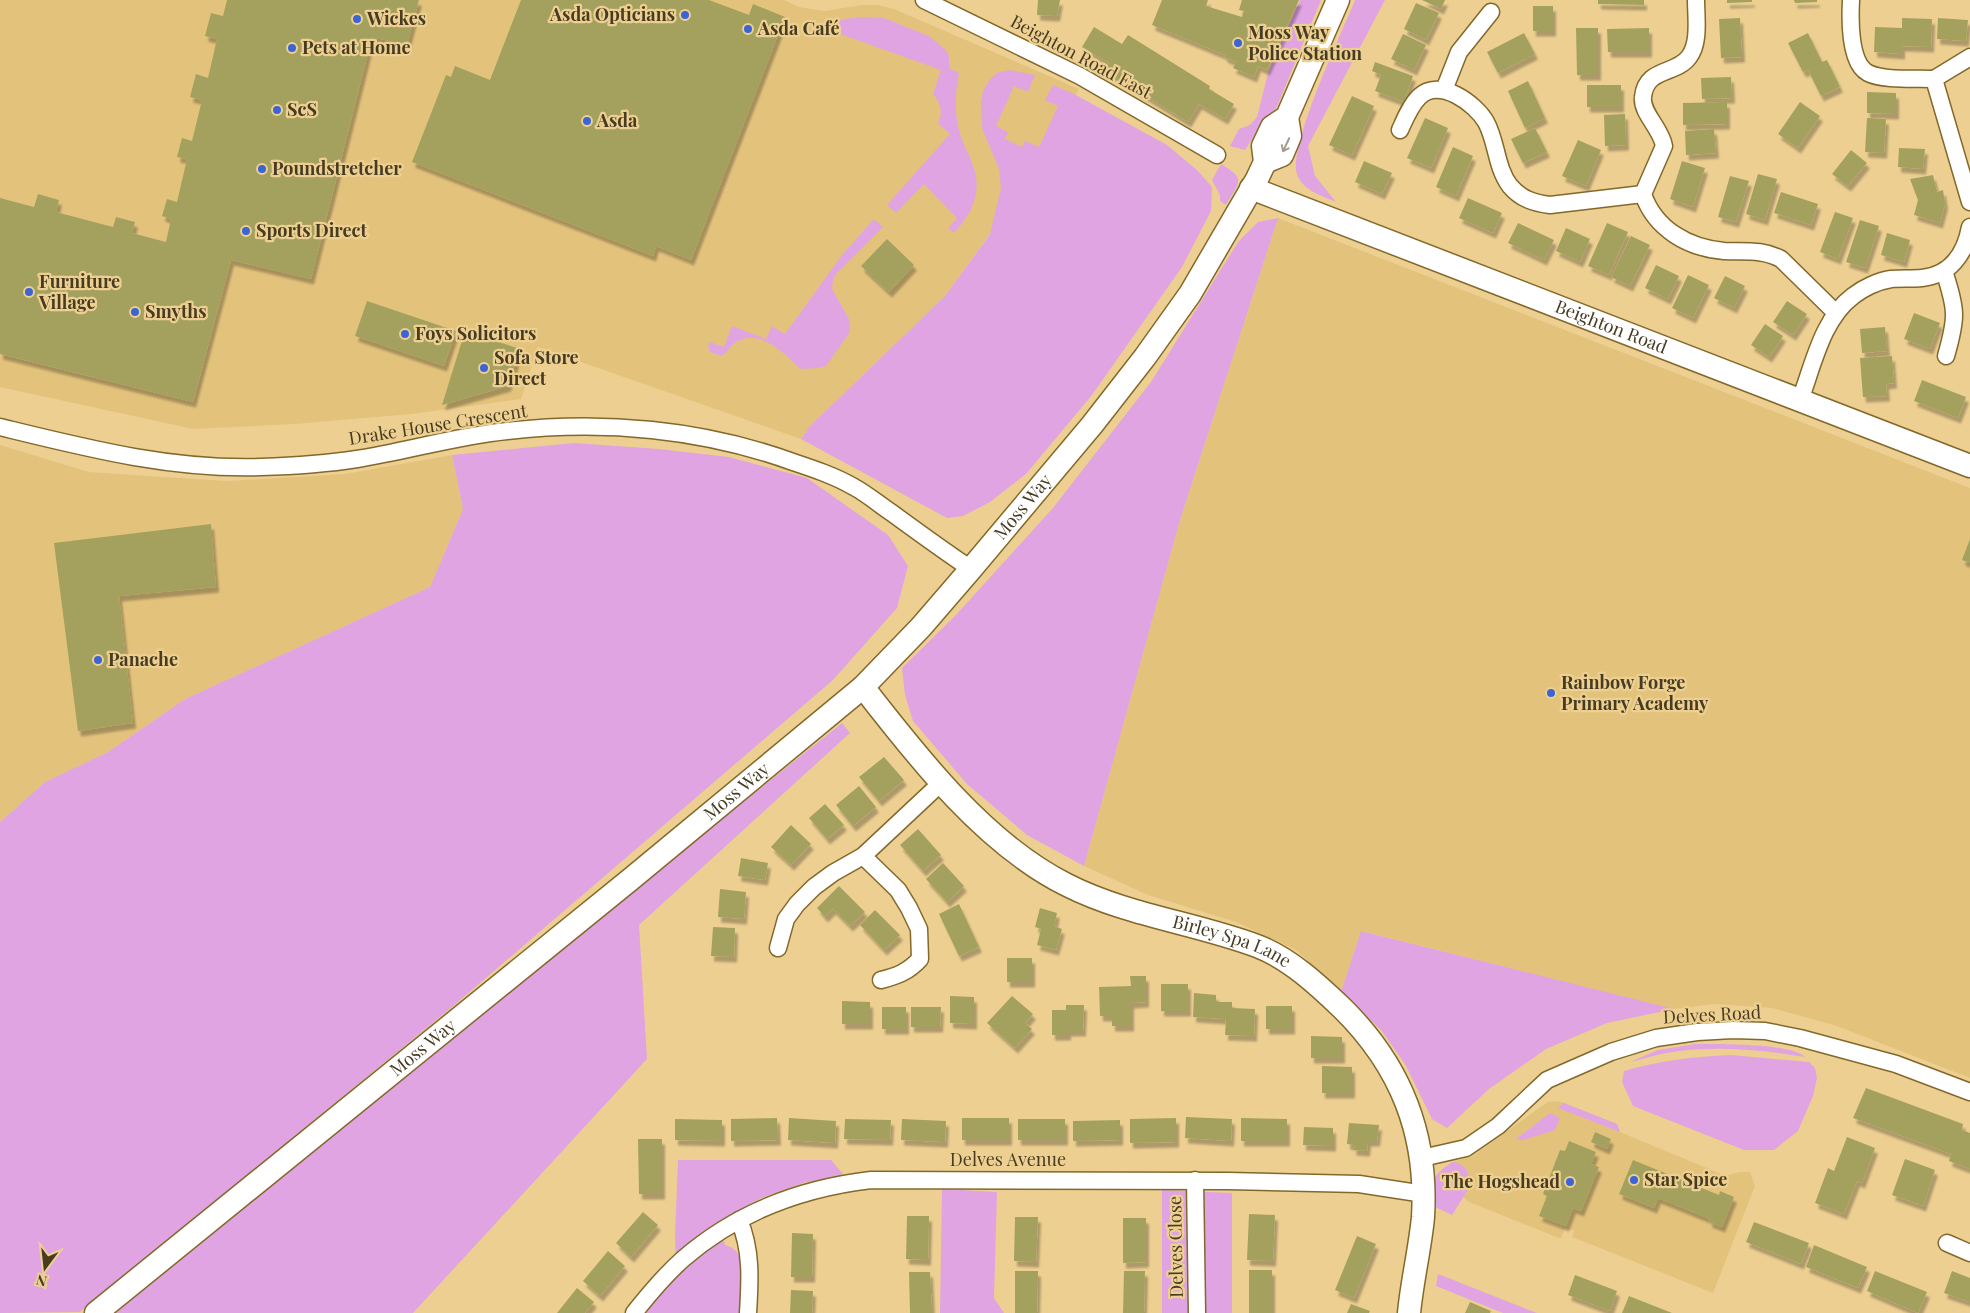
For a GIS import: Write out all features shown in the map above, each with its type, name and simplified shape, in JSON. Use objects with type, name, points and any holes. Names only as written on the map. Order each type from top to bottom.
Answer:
[{"type":"street","name":"Beighton Road East","points":[[924,0],[1080,76],[1217,155]]},
{"type":"street","name":"Moss Way","points":[[96,1313],[631,879],[863,687],[921,627],[971,570],[1145,358],[1190,294],[1265,162],[1263,146],[1265,141],[1272,127],[1287,118],[1338,0]]},
{"type":"street","points":[[1696,0],[1695,38],[1690,57],[1680,66],[1662,71],[1651,79],[1645,87],[1642,99],[1644,107],[1662,137],[1664,146],[1643,194],[1647,207],[1670,232],[1686,242],[1712,249],[1770,253],[1781,259],[1836,313]]},
{"type":"street","points":[[1851,0],[1854,51],[1859,65],[1867,72],[1880,77],[1934,79],[1970,57]]},
{"type":"street","points":[[1444,90],[1459,52],[1491,12]]},
{"type":"street","points":[[1934,79],[1970,202]]},
{"type":"street","points":[[1400,130],[1410,109],[1420,96],[1431,90],[1444,90],[1470,104],[1481,114],[1492,135],[1503,176],[1522,198],[1550,205],[1643,194]]},
{"type":"street","name":"Beighton Road","points":[[1251,188],[1970,466]]},
{"type":"street","points":[[1800,400],[1826,330],[1836,313],[1852,296],[1868,287],[1891,279],[1922,278],[1939,275],[1959,257],[1967,241],[1970,227]]},
{"type":"street","points":[[1944,272],[1952,294],[1956,315],[1946,356]]},
{"type":"street","name":"Drake House Crescent","points":[[0,427],[136,458],[166,463],[226,467],[307,464],[358,459],[505,431],[549,427],[654,430],[693,434],[750,447],[832,476],[856,488],[971,570]]},
{"type":"street","name":"Birley Spa Lane","points":[[863,687],[894,727],[981,824],[1041,871],[1068,886],[1097,898],[1222,934],[1260,947],[1305,975],[1350,1016],[1370,1038],[1403,1091],[1412,1115],[1422,1158],[1424,1194],[1409,1313]]},
{"type":"street","points":[[778,948],[786,919],[797,904],[814,887],[833,873],[863,856],[942,782]]},
{"type":"street","points":[[863,856],[898,890],[920,929],[920,959],[911,969],[896,977],[881,980]]},
{"type":"street","name":"Delves Road","points":[[1422,1158],[1466,1148],[1498,1126],[1547,1080],[1620,1049],[1656,1038],[1697,1032],[1765,1030],[1896,1064],[1970,1092]]},
{"type":"street","name":"Delves Avenue","points":[[634,1313],[654,1288],[682,1260],[710,1237],[739,1220],[785,1200],[839,1184],[872,1180],[1195,1180],[1359,1184],[1424,1194]]},
{"type":"street","name":"Delves Close","points":[[1195,1180],[1197,1313]]},
{"type":"street","points":[[739,1220],[747,1246],[750,1274],[748,1313]]},
{"type":"street","points":[[1947,1243],[1970,1252]]},
{"type":"shaded area","points":[[0,0],[784,0],[799,7],[825,11],[861,5],[878,5],[894,9],[1079,89],[1001,218],[945,296],[810,426],[801,439],[538,347],[521,399],[412,414],[294,424],[193,429],[0,387]]},
{"type":"shaded area","points":[[1300,0],[1321,0],[1278,104],[1266,127],[1261,125],[1245,150],[1230,146],[1239,129],[1250,125],[1257,117],[1268,73]]},
{"type":"shaded area","points":[[1355,0],[1385,0],[1308,146],[1315,176],[1336,202],[1313,192],[1303,184],[1297,174],[1296,160],[1300,139],[1308,115]]},
{"type":"shaded area","points":[[859,17],[884,18],[929,36],[947,51],[949,68],[959,73],[956,96],[958,126],[973,166],[977,185],[974,202],[970,211],[954,233],[948,228],[957,218],[924,184],[896,213],[887,205],[950,134],[938,123],[940,108],[938,100],[933,94],[941,70],[829,30],[838,21]]},
{"type":"shaded area","points":[[1010,70],[1035,75],[1028,92],[1014,86],[996,126],[1008,132],[1005,139],[1022,147],[1025,141],[1039,147],[1058,106],[1045,100],[1053,85],[1074,94],[1167,145],[1197,170],[1212,187],[1211,211],[1182,267],[1092,395],[1026,474],[990,502],[963,516],[947,518],[801,439],[810,426],[945,296],[990,234],[1001,188],[999,169],[982,128],[981,103],[983,91],[991,78],[999,72]]},
{"type":"shaded area","points":[[1221,164],[1235,173],[1238,182],[1226,205],[1220,201],[1220,195],[1212,180]]},
{"type":"shaded area","name":"Rainbow Forge Primary Academy","points":[[1278,218],[1970,488],[1970,1078],[1834,1025],[1772,1008],[1715,1004],[1674,1009],[1362,931],[1341,992],[1296,950],[1236,922],[1148,895],[1084,866],[1180,520]]},
{"type":"shaded area","points":[[1278,218],[1180,520],[1084,866],[1027,835],[967,784],[913,721],[905,695],[902,668],[955,616],[1053,508],[1151,382],[1238,242],[1258,222]]},
{"type":"shaded area","points":[[874,219],[883,227],[836,274],[833,280],[832,289],[849,319],[850,332],[826,366],[801,369],[770,343],[761,339],[742,339],[733,344],[722,356],[710,352],[708,346],[710,342],[724,347],[732,326],[766,339],[772,326],[785,334],[842,255]]},
{"type":"shaded area","points":[[574,443],[659,449],[729,457],[807,478],[888,535],[908,566],[897,608],[833,680],[452,1007],[80,1312],[0,1313],[0,822],[45,782],[108,752],[185,699],[430,587],[463,509],[452,455]]},
{"type":"shaded area","points":[[0,445],[89,472],[227,481],[345,474],[452,455],[463,509],[430,587],[185,699],[108,752],[45,782],[0,822]]},
{"type":"shaded area","points":[[842,723],[850,733],[639,925],[647,1059],[413,1313],[116,1313],[215,1225]]},
{"type":"shaded area","points":[[1361,931],[1674,1009],[1607,1023],[1546,1049],[1489,1089],[1447,1128],[1432,1119],[1405,1064],[1381,1030],[1341,992]]},
{"type":"shaded area","points":[[1695,1044],[1735,1044],[1770,1047],[1798,1052],[1805,1057],[1774,1052],[1710,1049],[1673,1052],[1630,1062],[1658,1050]]},
{"type":"shaded area","points":[[1731,1055],[1809,1062],[1815,1068],[1817,1078],[1813,1096],[1798,1131],[1774,1150],[1744,1150],[1633,1106],[1622,1082],[1624,1071],[1638,1067],[1677,1060]]},
{"type":"shaded area","points":[[1555,1101],[1617,1124],[1620,1132],[1726,1176],[1739,1172],[1750,1172],[1755,1186],[1713,1293],[1572,1237],[1574,1231],[1565,1228],[1561,1239],[1469,1202],[1437,1174],[1452,1162],[1473,1156],[1539,1108],[1548,1102]]},
{"type":"shaded area","points":[[1564,1103],[1617,1124],[1620,1132],[1558,1108]]},
{"type":"shaded area","points":[[1550,1113],[1560,1118],[1555,1130],[1523,1140],[1516,1139]]},
{"type":"shaded area","points":[[678,1160],[831,1160],[843,1174],[803,1183],[761,1198],[719,1221],[725,1245],[736,1251],[741,1263],[740,1313],[646,1313],[676,1276],[675,1236]]},
{"type":"shaded area","points":[[1452,1162],[1464,1166],[1473,1182],[1452,1215],[1433,1206],[1433,1184],[1439,1172]]},
{"type":"shaded area","points":[[942,1189],[997,1192],[994,1298],[1004,1313],[940,1313]]},
{"type":"shaded area","points":[[1162,1190],[1232,1193],[1232,1313],[1162,1313]]},
{"type":"shaded area","points":[[1438,1274],[1537,1313],[1503,1313],[1436,1286]]},
{"type":"building","points":[[227,0],[419,0],[407,45],[372,37],[311,279],[231,260],[193,402],[0,354],[0,198],[34,207],[38,194],[59,200],[56,212],[113,227],[116,217],[135,222],[132,233],[166,242],[171,219],[162,216],[167,199],[177,202],[187,159],[177,157],[182,138],[192,141],[202,100],[190,97],[196,74],[208,78],[217,39],[205,36],[211,13],[223,16]]},
{"type":"building","name":"Asda","points":[[521,0],[709,0],[749,15],[753,4],[785,17],[691,260],[656,246],[653,256],[412,162],[446,75],[451,77],[455,66],[490,80]]},
{"type":"building","points":[[1038,0],[1060,0],[1057,16],[1037,15]]},
{"type":"building","name":"Moss Way Police Station","points":[[1162,0],[1208,0],[1206,6],[1242,17],[1244,11],[1239,10],[1242,0],[1299,0],[1267,70],[1258,66],[1254,77],[1233,68],[1236,62],[1224,57],[1225,55],[1152,25]]},
{"type":"building","points":[[1422,0],[1445,0],[1441,9]]},
{"type":"building","points":[[1598,0],[1644,0],[1644,5],[1598,4]]},
{"type":"building","points":[[1727,0],[1752,0],[1752,2],[1727,3]]},
{"type":"building","points":[[1794,0],[1817,0],[1817,2],[1795,3]]},
{"type":"building","points":[[1416,3],[1439,13],[1426,40],[1404,29]]},
{"type":"building","points":[[1533,6],[1553,6],[1553,31],[1533,31]]},
{"type":"building","points":[[1740,18],[1742,57],[1721,58],[1719,19]]},
{"type":"building","points":[[1902,18],[1932,19],[1931,47],[1902,46],[1902,54],[1874,52],[1875,27],[1902,28]]},
{"type":"building","points":[[1938,18],[1968,20],[1966,41],[1937,39]]},
{"type":"building","points":[[1094,27],[1122,44],[1128,35],[1210,86],[1209,89],[1234,104],[1225,119],[1199,104],[1188,122],[1105,71],[1109,63],[1082,47]]},
{"type":"building","points":[[1576,28],[1598,28],[1598,75],[1577,75]]},
{"type":"building","points":[[1649,28],[1649,52],[1608,52],[1607,29]]},
{"type":"building","points":[[1524,33],[1535,54],[1498,73],[1487,52]]},
{"type":"building","points":[[1808,33],[1822,62],[1827,60],[1840,87],[1821,96],[1808,70],[1803,72],[1788,43]]},
{"type":"building","points":[[1403,34],[1426,45],[1414,70],[1391,59]]},
{"type":"building","points":[[1375,62],[1413,76],[1404,102],[1375,91],[1381,75],[1372,71]]},
{"type":"building","points":[[1731,77],[1732,98],[1702,99],[1701,78]]},
{"type":"building","points":[[1528,81],[1545,118],[1525,128],[1508,91]]},
{"type":"building","points":[[1587,85],[1621,85],[1621,107],[1587,107]]},
{"type":"building","points":[[1867,92],[1896,93],[1896,114],[1867,113]]},
{"type":"building","points":[[1352,96],[1374,106],[1352,155],[1329,145]]},
{"type":"building","points":[[1727,102],[1727,124],[1683,125],[1683,103]]},
{"type":"building","points":[[1800,102],[1820,116],[1798,148],[1778,134]]},
{"type":"building","points":[[1625,114],[1626,145],[1605,146],[1604,115]]},
{"type":"building","points":[[1425,118],[1448,128],[1431,168],[1407,158]]},
{"type":"building","points":[[1867,118],[1886,119],[1884,153],[1865,152]]},
{"type":"building","points":[[1535,128],[1547,152],[1523,163],[1511,139]]},
{"type":"building","points":[[1714,129],[1716,153],[1686,155],[1685,131]]},
{"type":"building","points":[[1578,140],[1601,150],[1586,186],[1562,176]]},
{"type":"building","points":[[1453,147],[1473,156],[1456,196],[1436,187]]},
{"type":"building","points":[[1899,148],[1925,149],[1923,169],[1898,167]]},
{"type":"building","points":[[1851,150],[1867,163],[1848,186],[1832,174]]},
{"type":"building","points":[[1364,161],[1392,173],[1382,194],[1355,182]]},
{"type":"building","points":[[1682,161],[1705,168],[1693,207],[1670,199]]},
{"type":"building","points":[[1758,174],[1777,179],[1765,220],[1746,214]]},
{"type":"building","points":[[1933,175],[1937,192],[1943,190],[1945,204],[1940,223],[1914,215],[1918,200],[1910,179]]},
{"type":"building","points":[[1730,176],[1749,181],[1736,222],[1718,217]]},
{"type":"building","points":[[1781,192],[1818,204],[1811,225],[1774,213]]},
{"type":"building","points":[[1468,198],[1502,213],[1493,233],[1459,218]]},
{"type":"building","points":[[1835,212],[1853,218],[1838,259],[1820,252]]},
{"type":"building","points":[[1860,220],[1879,226],[1865,268],[1846,262]]},
{"type":"building","points":[[1518,223],[1554,240],[1544,260],[1508,243]]},
{"type":"building","points":[[1607,223],[1628,232],[1609,275],[1588,266]]},
{"type":"building","points":[[1566,228],[1590,239],[1580,262],[1556,251]]},
{"type":"building","points":[[1887,233],[1910,240],[1904,262],[1881,255]]},
{"type":"building","points":[[1631,236],[1650,245],[1630,286],[1611,277]]},
{"type":"building","points":[[887,239],[914,265],[889,292],[861,266]]},
{"type":"building","points":[[1656,265],[1679,276],[1668,299],[1645,288]]},
{"type":"building","points":[[1688,275],[1709,285],[1693,318],[1672,308]]},
{"type":"building","points":[[1725,276],[1745,286],[1734,308],[1714,298]]},
{"type":"building","name":"Foys Solicitors","points":[[367,301],[456,331],[444,366],[355,336]]},
{"type":"building","points":[[1787,301],[1807,314],[1793,335],[1773,322]]},
{"type":"building","points":[[1914,313],[1940,323],[1930,349],[1904,339]]},
{"type":"building","points":[[1765,324],[1783,336],[1769,357],[1751,345]]},
{"type":"building","points":[[1885,327],[1887,351],[1862,353],[1860,329]]},
{"type":"building","name":"Sofa Store Direct","points":[[465,331],[520,349],[508,386],[442,405]]},
{"type":"building","points":[[1892,356],[1894,383],[1886,384],[1887,396],[1863,397],[1860,358]]},
{"type":"building","points":[[1922,380],[1966,397],[1958,418],[1914,401]]},
{"type":"building","name":"Panache","points":[[211,524],[216,587],[119,596],[133,723],[78,731],[54,543]]},
{"type":"building","points":[[1970,539],[1970,563],[1962,560]]},
{"type":"building","points":[[884,757],[904,780],[879,801],[859,777]]},
{"type":"building","points":[[859,786],[876,807],[853,826],[836,805]]},
{"type":"building","points":[[825,804],[844,825],[827,839],[809,818]]},
{"type":"building","points":[[791,825],[811,844],[791,865],[771,847]]},
{"type":"building","points":[[918,829],[941,855],[923,871],[900,845]]},
{"type":"building","points":[[741,858],[768,863],[765,880],[738,876]]},
{"type":"building","points":[[943,863],[964,886],[947,902],[926,879]]},
{"type":"building","points":[[839,886],[865,912],[850,926],[833,909],[825,917],[817,908]]},
{"type":"building","points":[[720,889],[746,892],[744,919],[718,917]]},
{"type":"building","points":[[959,904],[979,947],[959,956],[939,914]]},
{"type":"building","points":[[1040,908],[1057,913],[1054,926],[1062,929],[1056,950],[1037,945],[1041,929],[1035,927]]},
{"type":"building","points":[[875,910],[900,935],[884,950],[860,925]]},
{"type":"building","points":[[713,927],[735,928],[734,957],[711,956]]},
{"type":"building","points":[[1007,958],[1032,958],[1032,982],[1007,982]]},
{"type":"building","points":[[1130,976],[1146,976],[1146,1002],[1131,1003],[1131,1026],[1112,1026],[1112,1016],[1100,1016],[1099,987],[1131,986]]},
{"type":"building","points":[[1161,984],[1188,984],[1188,1011],[1161,1011]]},
{"type":"building","points":[[1194,993],[1216,995],[1216,1002],[1232,1002],[1232,1008],[1255,1009],[1254,1036],[1225,1035],[1226,1019],[1193,1017]]},
{"type":"building","points":[[950,996],[974,997],[974,1024],[950,1023]]},
{"type":"building","points":[[1012,996],[1033,1014],[1025,1023],[1032,1029],[1015,1048],[987,1023]]},
{"type":"building","points":[[842,1001],[870,1002],[870,1024],[842,1024]]},
{"type":"building","points":[[1066,1005],[1084,1005],[1083,1031],[1068,1031],[1068,1035],[1052,1035],[1052,1010],[1066,1010]]},
{"type":"building","points":[[1266,1006],[1292,1006],[1292,1029],[1266,1029]]},
{"type":"building","points":[[882,1007],[906,1007],[906,1029],[882,1029]]},
{"type":"building","points":[[911,1007],[941,1007],[940,1027],[911,1027]]},
{"type":"building","points":[[1311,1036],[1342,1037],[1342,1058],[1311,1058]]},
{"type":"building","points":[[1322,1066],[1352,1067],[1352,1093],[1322,1093]]},
{"type":"building","points":[[1866,1088],[1963,1124],[1962,1130],[1970,1133],[1970,1169],[1949,1161],[1951,1154],[1853,1118]]},
{"type":"building","points":[[1186,1117],[1232,1119],[1231,1141],[1185,1138]]},
{"type":"building","points":[[777,1118],[778,1140],[731,1141],[731,1119]]},
{"type":"building","points":[[789,1118],[836,1121],[835,1143],[788,1140]]},
{"type":"building","points":[[962,1118],[1009,1118],[1009,1140],[962,1140]]},
{"type":"building","points":[[1176,1118],[1176,1142],[1130,1143],[1130,1119]]},
{"type":"building","points":[[1241,1118],[1287,1119],[1287,1141],[1241,1141]]},
{"type":"building","points":[[675,1119],[722,1120],[722,1141],[675,1140]]},
{"type":"building","points":[[845,1119],[891,1120],[890,1140],[844,1139]]},
{"type":"building","points":[[902,1119],[946,1121],[945,1142],[901,1140]]},
{"type":"building","points":[[1018,1119],[1065,1119],[1065,1140],[1018,1140]]},
{"type":"building","points":[[1120,1120],[1120,1140],[1073,1141],[1073,1121]]},
{"type":"building","points":[[1349,1123],[1379,1125],[1377,1141],[1368,1141],[1367,1151],[1353,1150],[1354,1145],[1347,1144]]},
{"type":"building","points":[[1304,1127],[1333,1128],[1333,1146],[1303,1145]]},
{"type":"building","points":[[1595,1132],[1611,1139],[1607,1149],[1591,1142]]},
{"type":"building","points":[[1847,1137],[1875,1148],[1862,1183],[1857,1181],[1844,1214],[1815,1203],[1828,1168],[1834,1171]]},
{"type":"building","points":[[638,1139],[662,1139],[662,1194],[639,1194]]},
{"type":"building","name":"The Hogshead","points":[[1569,1141],[1596,1152],[1591,1164],[1599,1167],[1581,1211],[1573,1208],[1566,1226],[1539,1216],[1547,1196],[1543,1194],[1560,1150],[1565,1151]]},
{"type":"building","points":[[1905,1159],[1935,1170],[1923,1206],[1892,1195]]},
{"type":"building","points":[[1633,1160],[1719,1195],[1720,1191],[1734,1197],[1722,1227],[1709,1222],[1710,1219],[1658,1198],[1654,1208],[1619,1194]]},
{"type":"building","points":[[643,1212],[658,1225],[631,1257],[616,1243]]},
{"type":"building","points":[[1249,1214],[1275,1215],[1273,1261],[1247,1260]]},
{"type":"building","points":[[907,1216],[929,1216],[928,1260],[906,1259]]},
{"type":"building","points":[[1015,1217],[1038,1217],[1036,1262],[1014,1261]]},
{"type":"building","points":[[1123,1218],[1146,1218],[1146,1262],[1123,1263]]},
{"type":"building","points":[[1754,1222],[1809,1243],[1801,1264],[1746,1242]]},
{"type":"building","points":[[792,1233],[813,1234],[812,1277],[791,1277]]},
{"type":"building","points":[[1357,1236],[1376,1244],[1354,1298],[1335,1290]]},
{"type":"building","points":[[1814,1245],[1867,1267],[1858,1288],[1806,1267]]},
{"type":"building","points":[[608,1251],[625,1266],[600,1296],[583,1281]]},
{"type":"building","points":[[1249,1270],[1272,1270],[1272,1313],[1249,1313]]},
{"type":"building","points":[[1015,1271],[1038,1271],[1037,1313],[1015,1313]]},
{"type":"building","points":[[1124,1271],[1145,1271],[1144,1313],[1123,1313]]},
{"type":"building","points":[[1875,1271],[1927,1292],[1918,1313],[1867,1291]]},
{"type":"building","points":[[1952,1271],[1970,1278],[1970,1302],[1944,1293]]},
{"type":"building","points":[[909,1272],[930,1272],[932,1313],[910,1313]]},
{"type":"building","points":[[1575,1275],[1617,1291],[1610,1311],[1568,1295]]},
{"type":"building","points":[[577,1288],[594,1302],[585,1313],[557,1313]]},
{"type":"building","points":[[791,1290],[813,1291],[812,1313],[790,1313]]},
{"type":"building","points":[[1629,1296],[1672,1313],[1622,1313]]},
{"type":"building","points":[[1470,1302],[1491,1311],[1490,1313],[1465,1313]]},
{"type":"building","points":[[1351,1304],[1370,1311],[1369,1313],[1347,1313]]},
{"type":"place","name":"Asda Opticians","points":[[685,15]]},
{"type":"place","name":"Wickes","points":[[357,19]]},
{"type":"place","name":"Asda Café","points":[[748,29]]},
{"type":"place","name":"Moss Way Police Station","points":[[1238,43]]},
{"type":"place","name":"Pets at Home","points":[[292,48]]},
{"type":"place","name":"ScS","points":[[277,110]]},
{"type":"place","name":"Asda","points":[[587,121]]},
{"type":"place","name":"Poundstretcher","points":[[262,169]]},
{"type":"place","name":"Sports Direct","points":[[246,231]]},
{"type":"place","name":"Furniture Village","points":[[29,292]]},
{"type":"place","name":"Smyths","points":[[135,312]]},
{"type":"place","name":"Foys Solicitors","points":[[405,334]]},
{"type":"place","name":"Sofa Store Direct","points":[[484,368]]},
{"type":"place","name":"Panache","points":[[98,660]]},
{"type":"place","name":"Rainbow Forge Primary Academy","points":[[1551,693]]},
{"type":"place","name":"Star Spice","points":[[1634,1180]]},
{"type":"place","name":"The Hogshead","points":[[1570,1182]]}]
